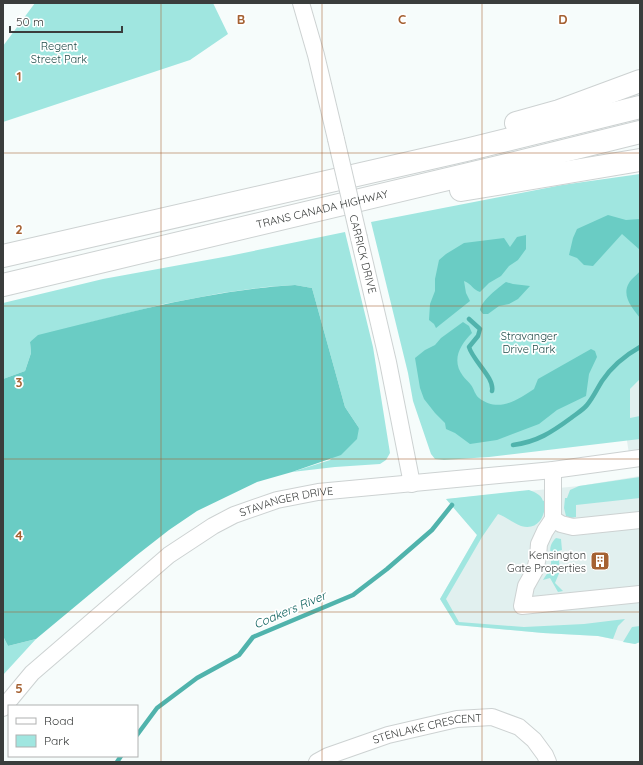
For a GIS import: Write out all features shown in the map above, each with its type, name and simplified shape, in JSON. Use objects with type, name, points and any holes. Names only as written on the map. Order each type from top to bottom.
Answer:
[{"type":"highway","points":[[205,210],[530,119],[559,110],[640,80]]},
{"type":"highway","points":[[3,256],[466,150],[640,107]]},
{"type":"highway","name":"TRANS CANADA HIGHWAY","points":[[3,285],[640,132]]},
{"type":"highway","points":[[272,221],[640,160]]},
{"type":"street","name":"CARRICK DRIVE","points":[[301,3],[316,56],[387,354],[412,484]]},
{"type":"street","name":"STAVANGER DRIVE","points":[[3,708],[32,673],[170,555],[213,526],[241,512],[277,500],[338,490],[553,470],[640,458]]},
{"type":"street","points":[[553,470],[553,519],[539,544],[535,570],[526,586],[522,606],[640,594]]},
{"type":"street","points":[[553,519],[561,524],[573,527],[640,520]]},
{"type":"street","name":"STENLAKE CRESCENT","points":[[317,762],[328,756],[388,735],[457,719],[492,717],[519,727],[534,740],[545,755],[548,762]]},
{"type":"shaded area","points":[[608,215],[626,220],[640,219],[640,250],[622,234],[593,266],[584,265],[577,258],[569,255],[577,229]]},
{"type":"shaded area","points":[[526,235],[526,249],[518,260],[509,266],[501,276],[489,283],[480,292],[464,281],[466,293],[470,301],[436,328],[429,320],[430,304],[435,291],[435,279],[439,260],[464,243],[504,238],[510,247],[517,237]]},
{"type":"shaded area","points":[[640,271],[640,318],[634,311],[626,293],[630,282]]},
{"type":"shaded area","points":[[506,282],[530,286],[518,299],[509,304],[499,306],[488,314],[483,314],[480,310],[481,306],[491,294]]},
{"type":"shaded area","points":[[295,285],[312,288],[345,407],[359,428],[357,439],[341,455],[257,482],[197,511],[169,530],[137,555],[36,639],[8,646],[3,636],[3,379],[25,371],[31,353],[30,342],[38,335],[198,297]]},
{"type":"shaded area","points":[[463,322],[469,326],[472,333],[458,353],[457,359],[459,370],[479,398],[486,402],[501,405],[515,401],[534,389],[538,379],[591,349],[595,351],[597,357],[589,374],[586,396],[557,410],[539,424],[497,440],[470,444],[455,433],[446,429],[445,423],[424,399],[420,388],[415,358],[425,350],[435,345],[441,338]]},
{"type":"shaded area","points":[[640,379],[640,458],[630,460],[627,441],[630,418],[630,389]]},
{"type":"shaded area","points":[[640,476],[640,642],[635,644],[598,636],[543,633],[456,625],[440,599],[477,535],[446,499],[579,486]]},
{"type":"green space","name":"Regent Street Park","points":[[35,3],[213,3],[228,34],[190,60],[3,122],[3,46]]},
{"type":"green space","name":"Stravanger Drive Park","points":[[640,174],[640,379],[630,389],[630,418],[640,416],[640,439],[489,457],[444,460],[435,459],[431,454],[413,401],[408,373],[371,222],[562,185]]},
{"type":"green space","points":[[345,232],[373,347],[390,453],[386,460],[380,464],[292,472],[330,460],[359,428],[345,407],[312,288],[295,285],[222,293],[164,304],[84,324],[30,342],[31,353],[25,371],[3,379],[3,303],[103,279],[229,256]]},
{"type":"green space","points":[[640,477],[640,498],[576,505],[576,517],[571,518],[566,516],[564,508],[565,498],[567,498],[570,490],[579,486]]},
{"type":"green space","points":[[529,490],[539,495],[543,501],[545,500],[543,516],[537,524],[527,527],[521,526],[498,514],[482,537],[446,599],[459,622],[524,627],[584,624],[625,619],[618,626],[613,639],[598,636],[543,633],[456,625],[440,599],[477,535],[446,499]]},
{"type":"green space","points":[[556,538],[561,539],[562,550],[558,551],[560,571],[555,583],[563,591],[558,592],[550,578],[543,580],[550,569],[550,549]]},
{"type":"green space","points":[[640,626],[640,642],[635,644],[623,642],[632,627]]},
{"type":"green space","points":[[3,636],[8,646],[36,639],[3,675]]},
{"type":"waterway","points":[[469,319],[480,329],[478,336],[469,347],[487,375],[492,386],[492,391]]},
{"type":"waterway","name":"Coakers River","points":[[513,445],[522,444],[544,436],[585,407],[614,366],[640,347]]},
{"type":"waterway","name":"Coakers River","points":[[138,734],[157,708],[197,678],[239,655],[253,637],[353,595],[387,569],[432,530],[452,505]]},
{"type":"waterway","name":"Coakers River","points":[[117,762],[120,757]]},
{"type":"place","name":"Kensington Gate Properties","points":[[600,561]]}]
